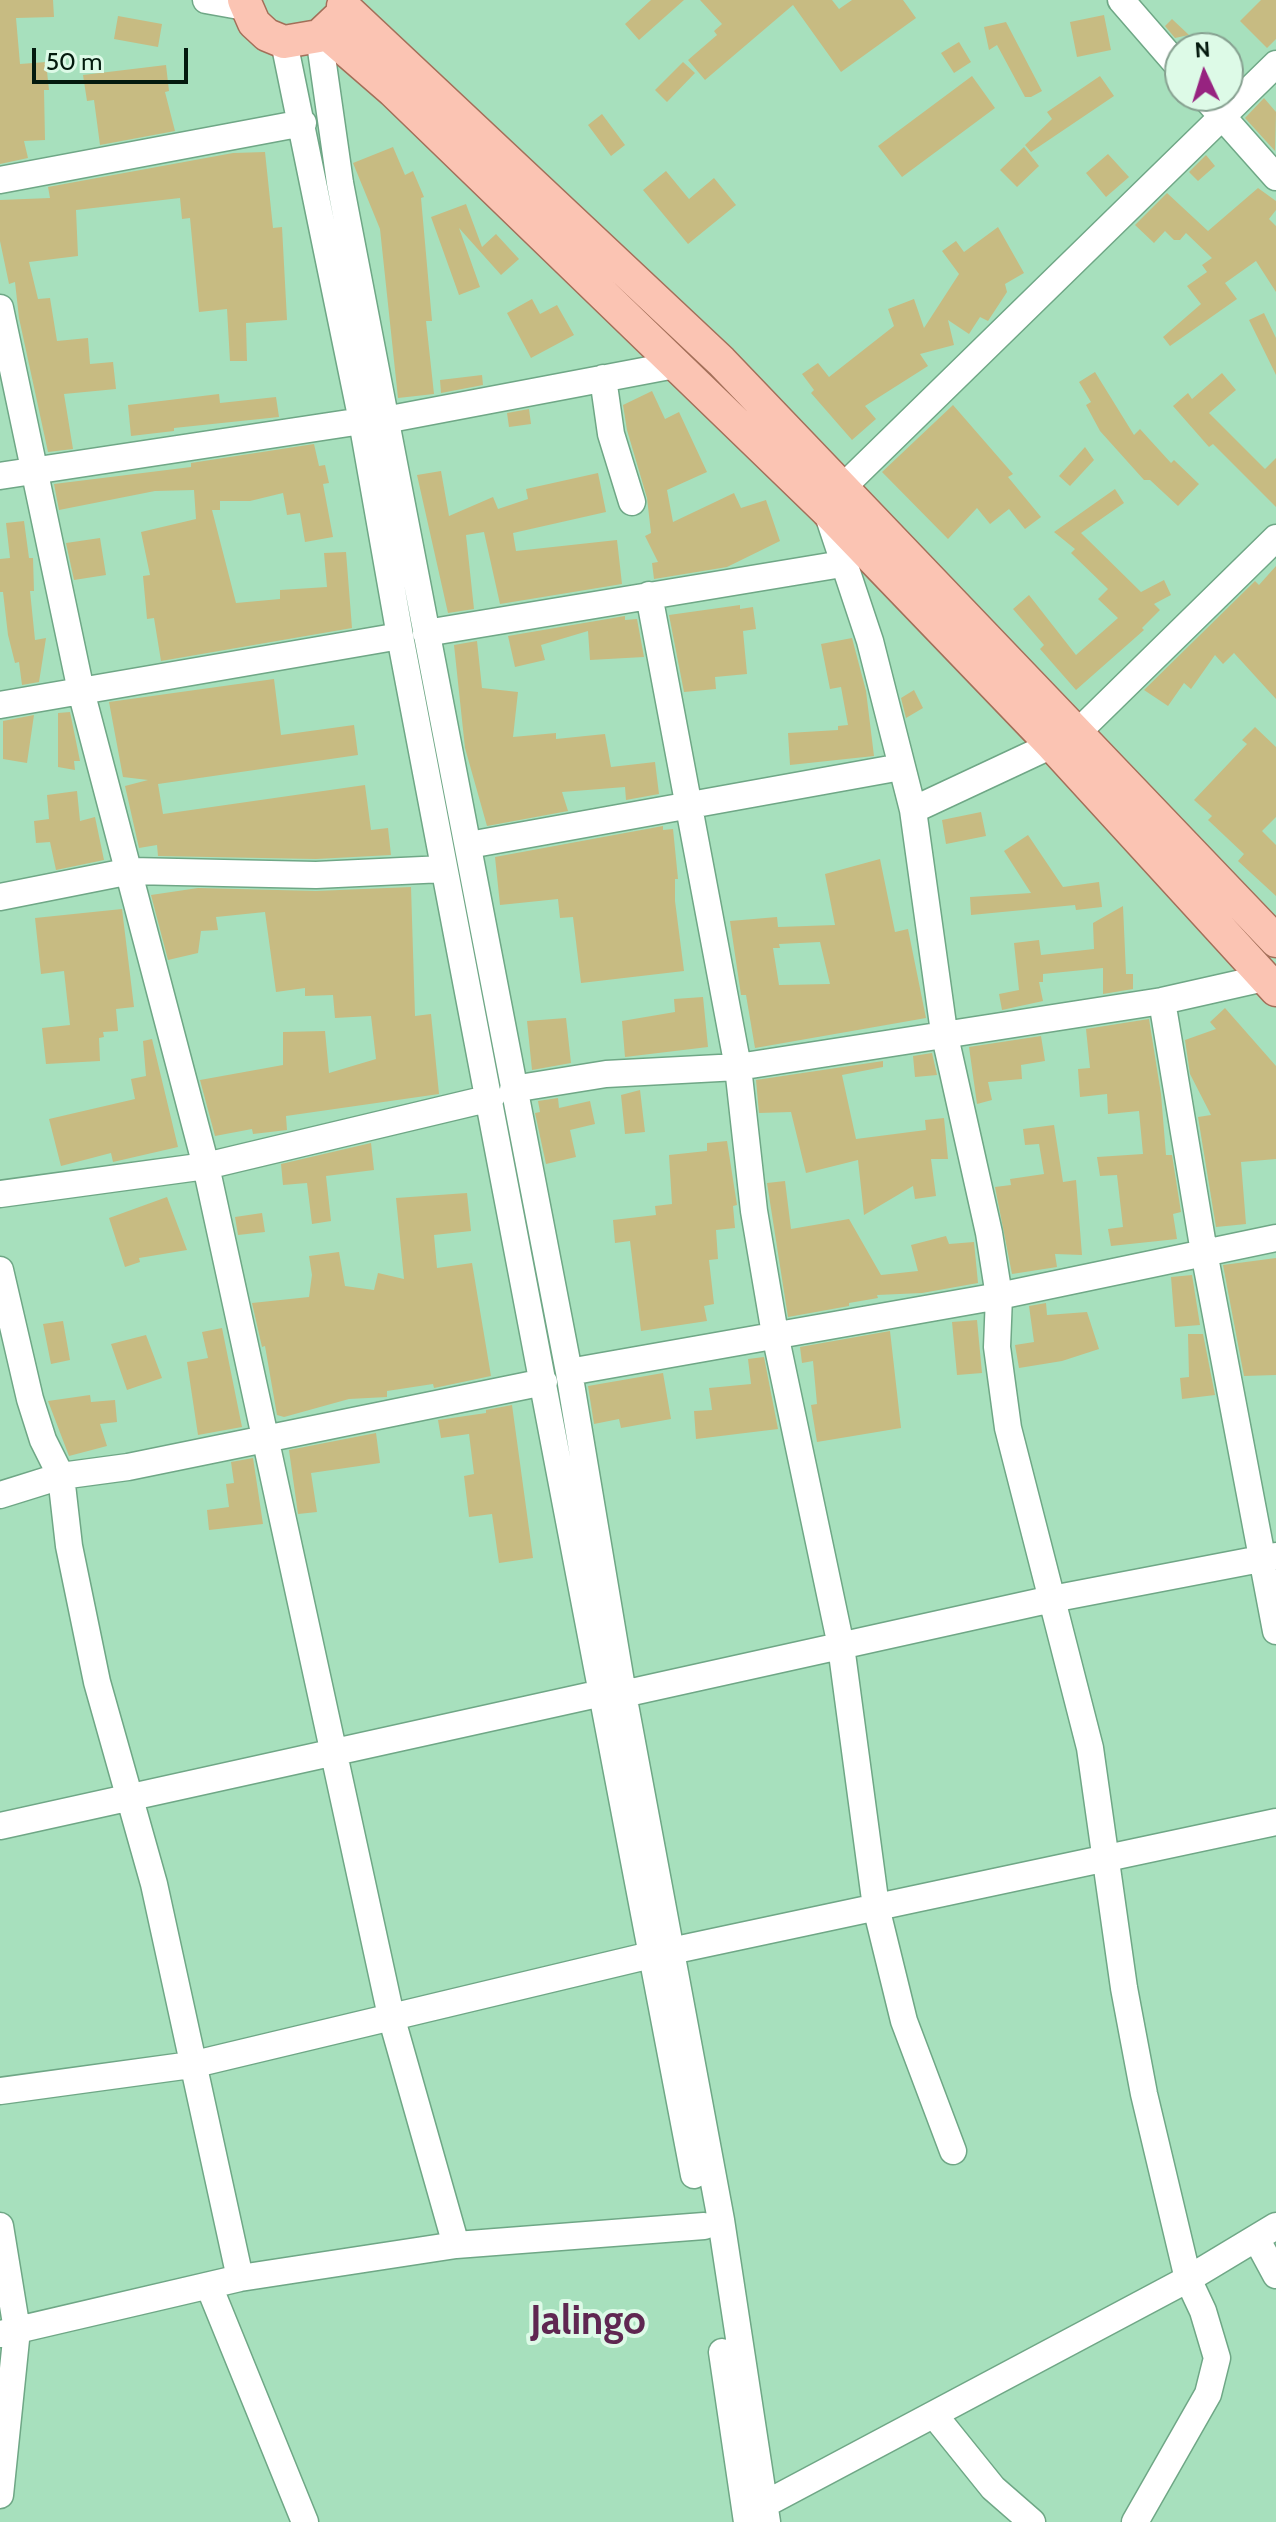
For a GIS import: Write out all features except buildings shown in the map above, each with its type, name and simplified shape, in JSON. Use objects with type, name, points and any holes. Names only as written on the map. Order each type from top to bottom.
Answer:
[{"type":"main road","points":[[245,4],[254,23],[267,35],[284,42],[322,34],[344,3],[721,361],[835,499],[1064,739],[1276,941]]},
{"type":"main road","points":[[322,34],[393,91],[675,365],[835,499]]},
{"type":"main road","points":[[1064,739],[1270,984]]},
{"type":"street","points":[[206,0],[245,4]]},
{"type":"street","points":[[1121,0],[1164,50]]},
{"type":"street","points":[[322,34],[374,421],[413,635],[444,869],[569,1372],[612,1694]]},
{"type":"street","points":[[284,42],[374,421]]},
{"type":"street","points":[[1135,2522],[1208,2394],[1217,2358],[1203,2311],[1188,2279],[1124,1988],[1090,1748],[1008,1428],[997,1347],[999,1296],[989,1233],[944,1032],[913,810],[870,641],[842,564],[835,499],[1276,64]]},
{"type":"street","points":[[1218,112],[1276,177]]},
{"type":"street","points":[[0,180],[303,123]]},
{"type":"street","points":[[0,308],[81,691],[131,871],[206,1166],[268,1436],[391,2016],[456,2245]]},
{"type":"street","points":[[0,476],[374,421],[675,365]]},
{"type":"street","points":[[603,378],[611,434],[632,502]]},
{"type":"street","points":[[913,810],[1064,739],[1276,538]]},
{"type":"street","points":[[0,705],[842,564]]},
{"type":"street","points":[[649,595],[738,1067],[754,1211],[775,1334],[841,1646],[876,1907],[904,2021],[953,2151]]},
{"type":"street","points":[[413,635],[469,845],[544,1382],[612,1694],[661,1953],[704,2226],[756,2516]]},
{"type":"street","points":[[469,845],[901,767]]},
{"type":"street","points":[[0,897],[131,871],[316,875],[444,869]]},
{"type":"street","points":[[0,1194],[206,1166],[502,1094],[606,1074],[738,1067],[944,1032],[1270,984]]},
{"type":"street","points":[[1162,1001],[1204,1252],[1270,1557],[1276,1631]]},
{"type":"street","points":[[569,1372],[999,1296],[1276,1238]]},
{"type":"street","points":[[0,1270],[30,1399],[43,1440],[61,1476],[69,1546],[97,1682],[154,1884],[191,2065],[240,2278]]},
{"type":"street","points":[[0,1495],[61,1476],[128,1467],[544,1382]]},
{"type":"street","points":[[0,1826],[1052,1599],[1270,1557]]},
{"type":"street","points":[[0,2091],[191,2065],[661,1953],[1276,1822]]},
{"type":"street","points":[[661,1953],[721,2220],[756,2516]]},
{"type":"street","points":[[0,2226],[9,2332],[0,2495]]},
{"type":"street","points":[[9,2332],[240,2278],[456,2245],[704,2226]]},
{"type":"street","points":[[756,2516],[1188,2279],[1266,2232],[1276,2275]]},
{"type":"street","points":[[209,2286],[305,2522]]},
{"type":"street","points":[[935,2416],[993,2488],[1032,2522]]},
{"type":"district","name":"Jalingo","points":[[588,2322]]}]
